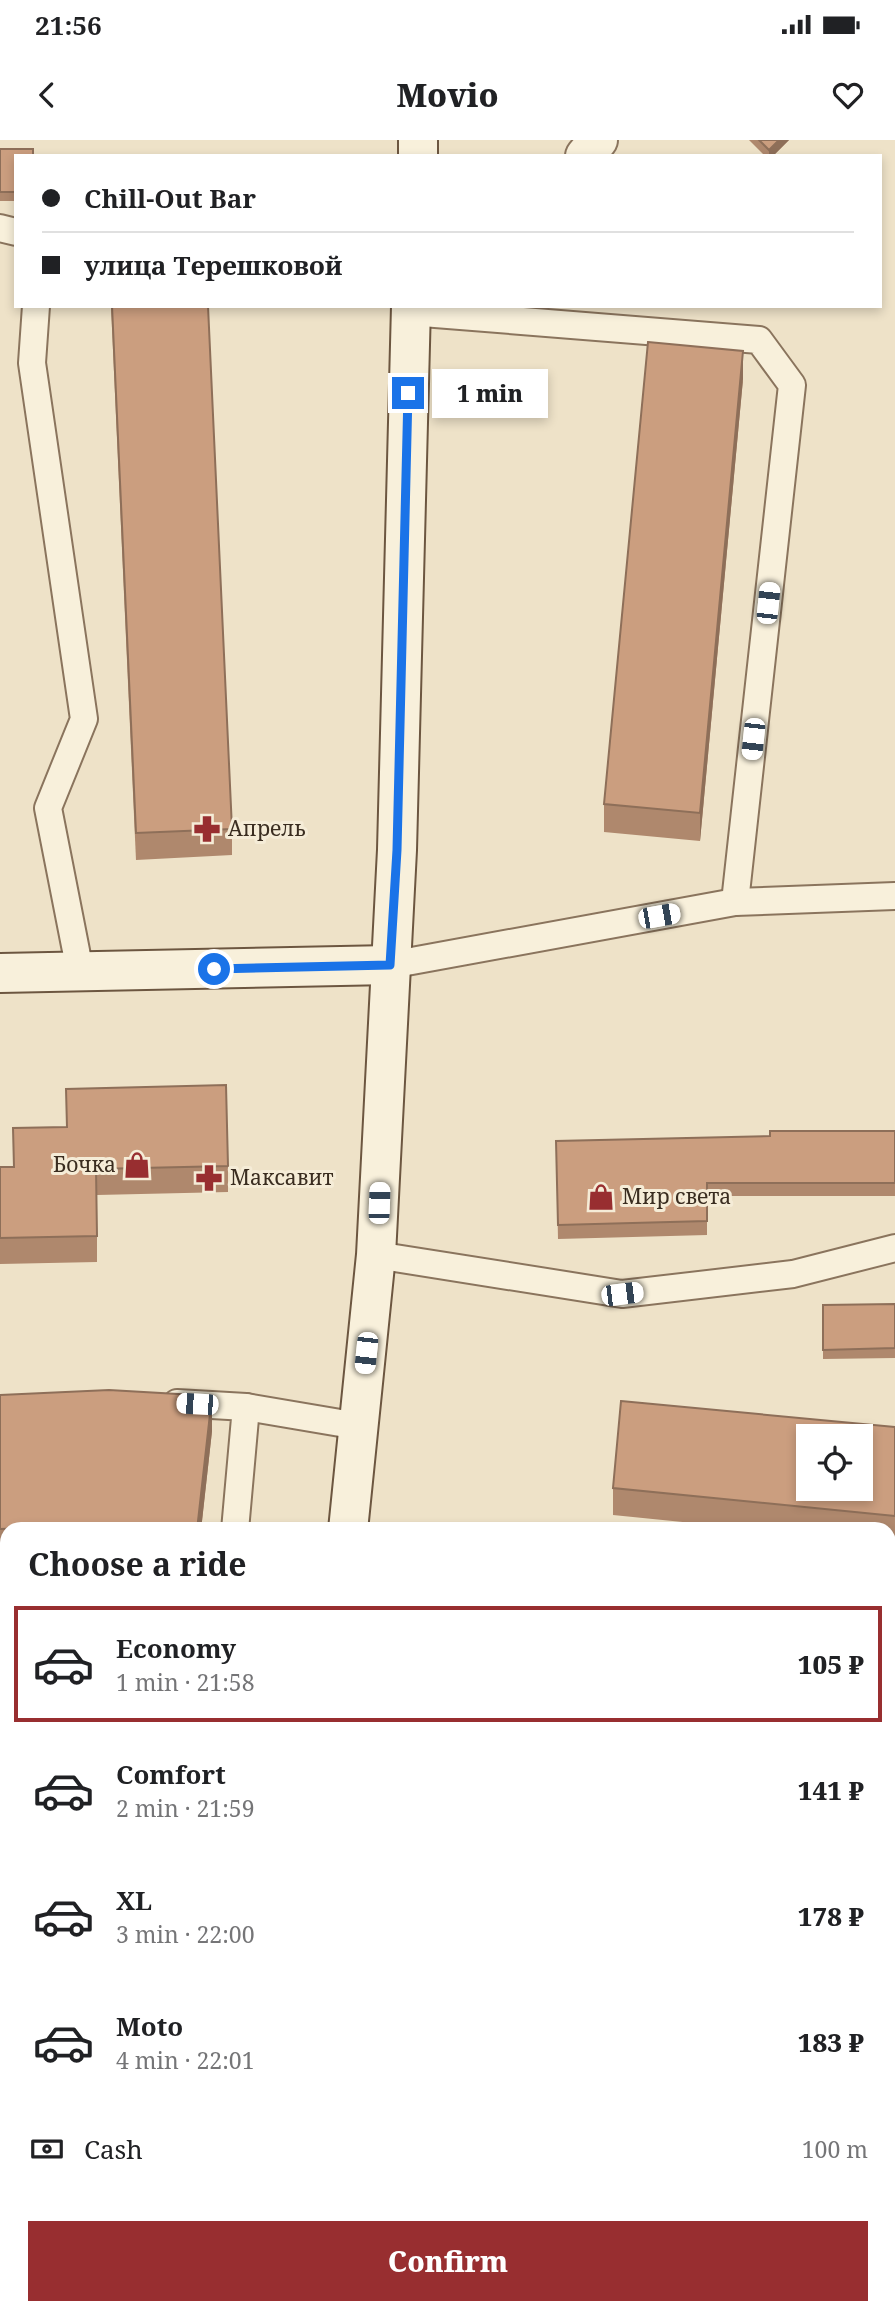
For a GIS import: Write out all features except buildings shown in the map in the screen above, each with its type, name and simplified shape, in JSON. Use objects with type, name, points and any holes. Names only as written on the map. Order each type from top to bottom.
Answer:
[{"type":"main road","points":[[587,154],[598,140]]},
{"type":"main road","points":[[349,1522],[376,1255],[397,850],[414,308]]},
{"type":"main road","points":[[0,973],[390,965]]},
{"type":"lane","points":[[36,308],[32,363],[84,719],[48,808],[80,971]]},
{"type":"lane","points":[[414,308],[759,340],[792,385],[735,902]]},
{"type":"lane","points":[[390,965],[735,902],[895,897]]},
{"type":"lane","points":[[376,1255],[622,1294],[793,1273],[895,1248]]},
{"type":"lane","points":[[854,1259],[895,1266]]},
{"type":"lane","points":[[153,1402],[246,1407],[358,1426]]},
{"type":"lane","points":[[236,1522],[246,1407]]},
{"type":"place","name":"Апрель","points":[[207,829]]},
{"type":"place","name":"Бочка","points":[[137,1165]]},
{"type":"place","name":"Максавит","points":[[209,1178]]},
{"type":"place","name":"Мир света","points":[[601,1197]]},
{"type":"route","points":[[214,969],[390,965],[397,850],[408,393]]}]
